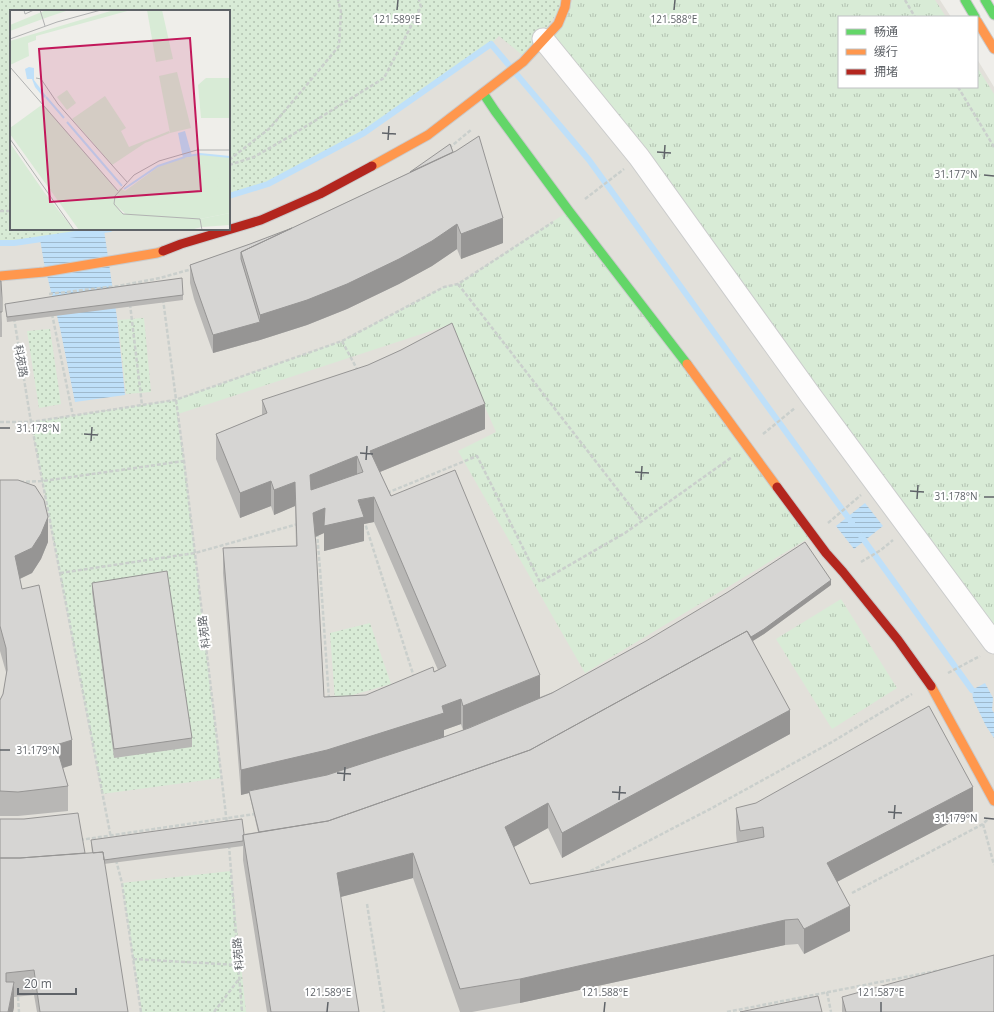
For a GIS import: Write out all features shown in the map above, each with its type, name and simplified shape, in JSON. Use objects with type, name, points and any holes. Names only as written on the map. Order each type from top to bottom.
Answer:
[{"type":"street","points":[[230,229],[261,220],[320,194],[428,135],[522,62],[558,24],[565,7],[566,0]]},
{"type":"street","points":[[964,0],[974,16]]},
{"type":"street","points":[[985,0],[994,15]]},
{"type":"street","points":[[978,23],[994,49]]},
{"type":"street","points":[[543,39],[639,157],[811,396],[994,643]]},
{"type":"street","points":[[483,93],[569,211],[698,378],[826,553],[898,640],[929,683],[994,801]]},
{"type":"street","points":[[0,276],[44,272],[157,253],[228,230]]},
{"type":"path","points":[[230,159],[270,128],[339,46],[342,12],[338,0]]},
{"type":"path","points":[[230,165],[254,157],[384,78],[421,7],[419,0]]},
{"type":"path","points":[[905,0],[914,16]]},
{"type":"path","points":[[959,88],[994,147]]},
{"type":"path","points":[[595,191],[616,175]]},
{"type":"path","points":[[0,422],[32,422],[176,400],[342,341],[444,287],[458,284],[569,211]]},
{"type":"path","points":[[157,253],[160,278]]},
{"type":"path","points":[[458,284],[642,521]]},
{"type":"path","points":[[46,294],[118,286]]},
{"type":"path","name":"科苑路","points":[[162,293],[184,461],[227,826]]},
{"type":"path","points":[[130,297],[142,405]]},
{"type":"path","points":[[51,307],[73,416]]},
{"type":"path","name":"科苑路","points":[[14,318],[42,481],[112,844]]},
{"type":"path","points":[[342,341],[360,376]]},
{"type":"path","points":[[765,432],[785,415]]},
{"type":"path","points":[[381,495],[477,456],[540,582],[625,533],[748,446]]},
{"type":"path","points":[[14,482],[42,481],[184,461]]},
{"type":"path","points":[[829,522],[849,505]]},
{"type":"path","points":[[363,519],[414,677]]},
{"type":"path","points":[[60,573],[195,553],[300,523]]},
{"type":"path","points":[[316,526],[329,705]]},
{"type":"path","points":[[859,563],[881,550]]},
{"type":"path","points":[[945,674],[963,665]]},
{"type":"path","points":[[585,874],[712,808],[832,742],[929,683]]},
{"type":"path","points":[[80,840],[257,814]]},
{"type":"path","points":[[852,893],[983,824],[989,819]]},
{"type":"path","points":[[983,824],[994,866]]},
{"type":"path","name":"科苑路","points":[[228,841],[242,1012]]},
{"type":"path","points":[[116,860],[122,883],[142,1012]]},
{"type":"path","points":[[367,904],[385,1011]]},
{"type":"path","points":[[133,959],[238,965]]},
{"type":"path","points":[[727,1012],[948,968]]},
{"type":"path","points":[[214,1012],[240,978]]},
{"type":"path","points":[[827,992],[831,1012]]},
{"type":"path","points":[[18,997],[19,1012]]},
{"type":"shaded area","points":[[0,0],[940,0],[950,16],[838,16],[838,88],[978,88],[978,61],[994,87],[994,1012],[0,1012]]},
{"type":"green space","points":[[0,0],[566,0],[526,58],[499,36],[491,44],[364,133],[272,181],[230,196],[230,10],[10,10],[10,230],[103,230],[14,243],[0,243]]},
{"type":"green space","points":[[573,0],[935,0],[945,16],[838,16],[838,88],[978,88],[978,69],[994,94],[994,643],[543,39]]},
{"type":"green space","points":[[569,211],[814,535],[585,673],[458,451],[496,432],[449,325],[178,414],[175,400],[342,341],[444,287],[458,284]]},
{"type":"green space","points":[[144,318],[151,392],[126,394],[118,320]]},
{"type":"green space","points":[[50,329],[61,404],[39,408],[27,331]]},
{"type":"green space","points":[[175,400],[184,461],[221,778],[102,794],[31,422]]},
{"type":"green space","points":[[841,599],[897,688],[832,729],[776,639]]},
{"type":"green space","points":[[370,623],[391,684],[335,700],[330,633]]},
{"type":"green space","points":[[231,871],[246,1012],[142,1012],[122,883]]},
{"type":"water","points":[[104,230],[117,318],[125,395],[75,402],[40,239]]},
{"type":"water","points":[[865,503],[883,526],[854,549],[836,526]]},
{"type":"water","points":[[985,683],[993,698],[992,710],[994,713],[994,738],[986,726],[973,699],[972,690]]},
{"type":"building","points":[[479,136],[503,218],[461,234],[457,224],[432,241],[399,259],[347,284],[307,300],[260,315],[241,252],[456,151]]},
{"type":"building","points":[[450,144],[453,152],[410,172]]},
{"type":"building","points":[[292,228],[241,252],[241,259],[260,322],[213,335],[190,265]]},
{"type":"building","points":[[182,278],[183,295],[7,317],[5,304]]},
{"type":"building","points":[[1,281],[2,312],[0,312]]},
{"type":"building","points":[[452,323],[485,404],[370,451],[391,496],[455,470],[540,675],[463,706],[461,699],[442,706],[444,713],[327,750],[241,770],[223,548],[297,546],[295,482],[274,490],[271,481],[240,493],[216,434],[267,413],[262,400],[368,365],[401,350]],"holes":[[[357,456],[363,472],[311,490],[310,475]],[[374,497],[446,666],[434,672],[433,667],[366,695],[324,697],[313,513],[325,508],[324,526],[364,517],[358,500]]]},
{"type":"building","points":[[0,480],[18,480],[35,486],[44,500],[48,517],[41,534],[32,548],[15,556],[22,589],[39,585],[72,740],[56,745],[68,786],[18,792],[0,791],[0,700],[3,694],[7,670],[6,648],[0,626]]},
{"type":"building","points":[[805,542],[831,580],[751,637],[747,631],[530,750],[328,821],[259,832],[249,791],[327,775],[469,728],[552,693],[646,641],[728,592]]},
{"type":"building","points":[[167,571],[192,738],[114,749],[92,583]]},
{"type":"building","points":[[747,631],[790,710],[562,833],[548,803],[505,827],[530,884],[764,837],[763,827],[740,831],[736,808],[756,803],[929,706],[973,787],[827,863],[850,906],[804,929],[798,919],[785,920],[520,979],[460,989],[413,853],[337,873],[359,1012],[271,1012],[243,835],[328,821],[530,750]]},
{"type":"building","points":[[78,813],[85,853],[0,858],[0,819],[24,819]]},
{"type":"building","points":[[242,819],[244,834],[243,841],[104,860],[103,852],[93,853],[91,840]]},
{"type":"building","points":[[103,852],[128,1012],[40,1012],[34,970],[6,973],[6,982],[14,982],[8,1012],[0,1012],[0,858]]},
{"type":"building","points":[[994,955],[994,1012],[846,1012],[842,997]]},
{"type":"building","points":[[818,996],[822,1012],[740,1012]]},
{"type":"waterway","points":[[230,196],[268,184],[364,133],[491,44],[589,160],[852,523]]},
{"type":"waterway","points":[[0,243],[14,243],[103,230]]},
{"type":"waterway","points":[[861,536],[972,690]]},
{"type":"traffic: fast","points":[[965,0],[974,16]]},
{"type":"traffic: fast","points":[[985,0],[994,15]]},
{"type":"traffic: fast","points":[[483,93],[569,211],[687,364]]},
{"type":"traffic: slow","points":[[372,166],[428,135],[523,62],[558,24],[565,7],[566,0]]},
{"type":"traffic: slow","points":[[978,23],[994,49]]},
{"type":"traffic: slow","points":[[0,276],[44,272],[163,251]]},
{"type":"traffic: slow","points":[[687,364],[777,487]]},
{"type":"traffic: slow","points":[[931,686],[994,801]]},
{"type":"traffic: jam","points":[[230,229],[261,220],[320,194],[372,166]]},
{"type":"traffic: jam","points":[[163,251],[228,230]]},
{"type":"traffic: jam","points":[[777,487],[826,553],[898,640],[931,686]]}]
